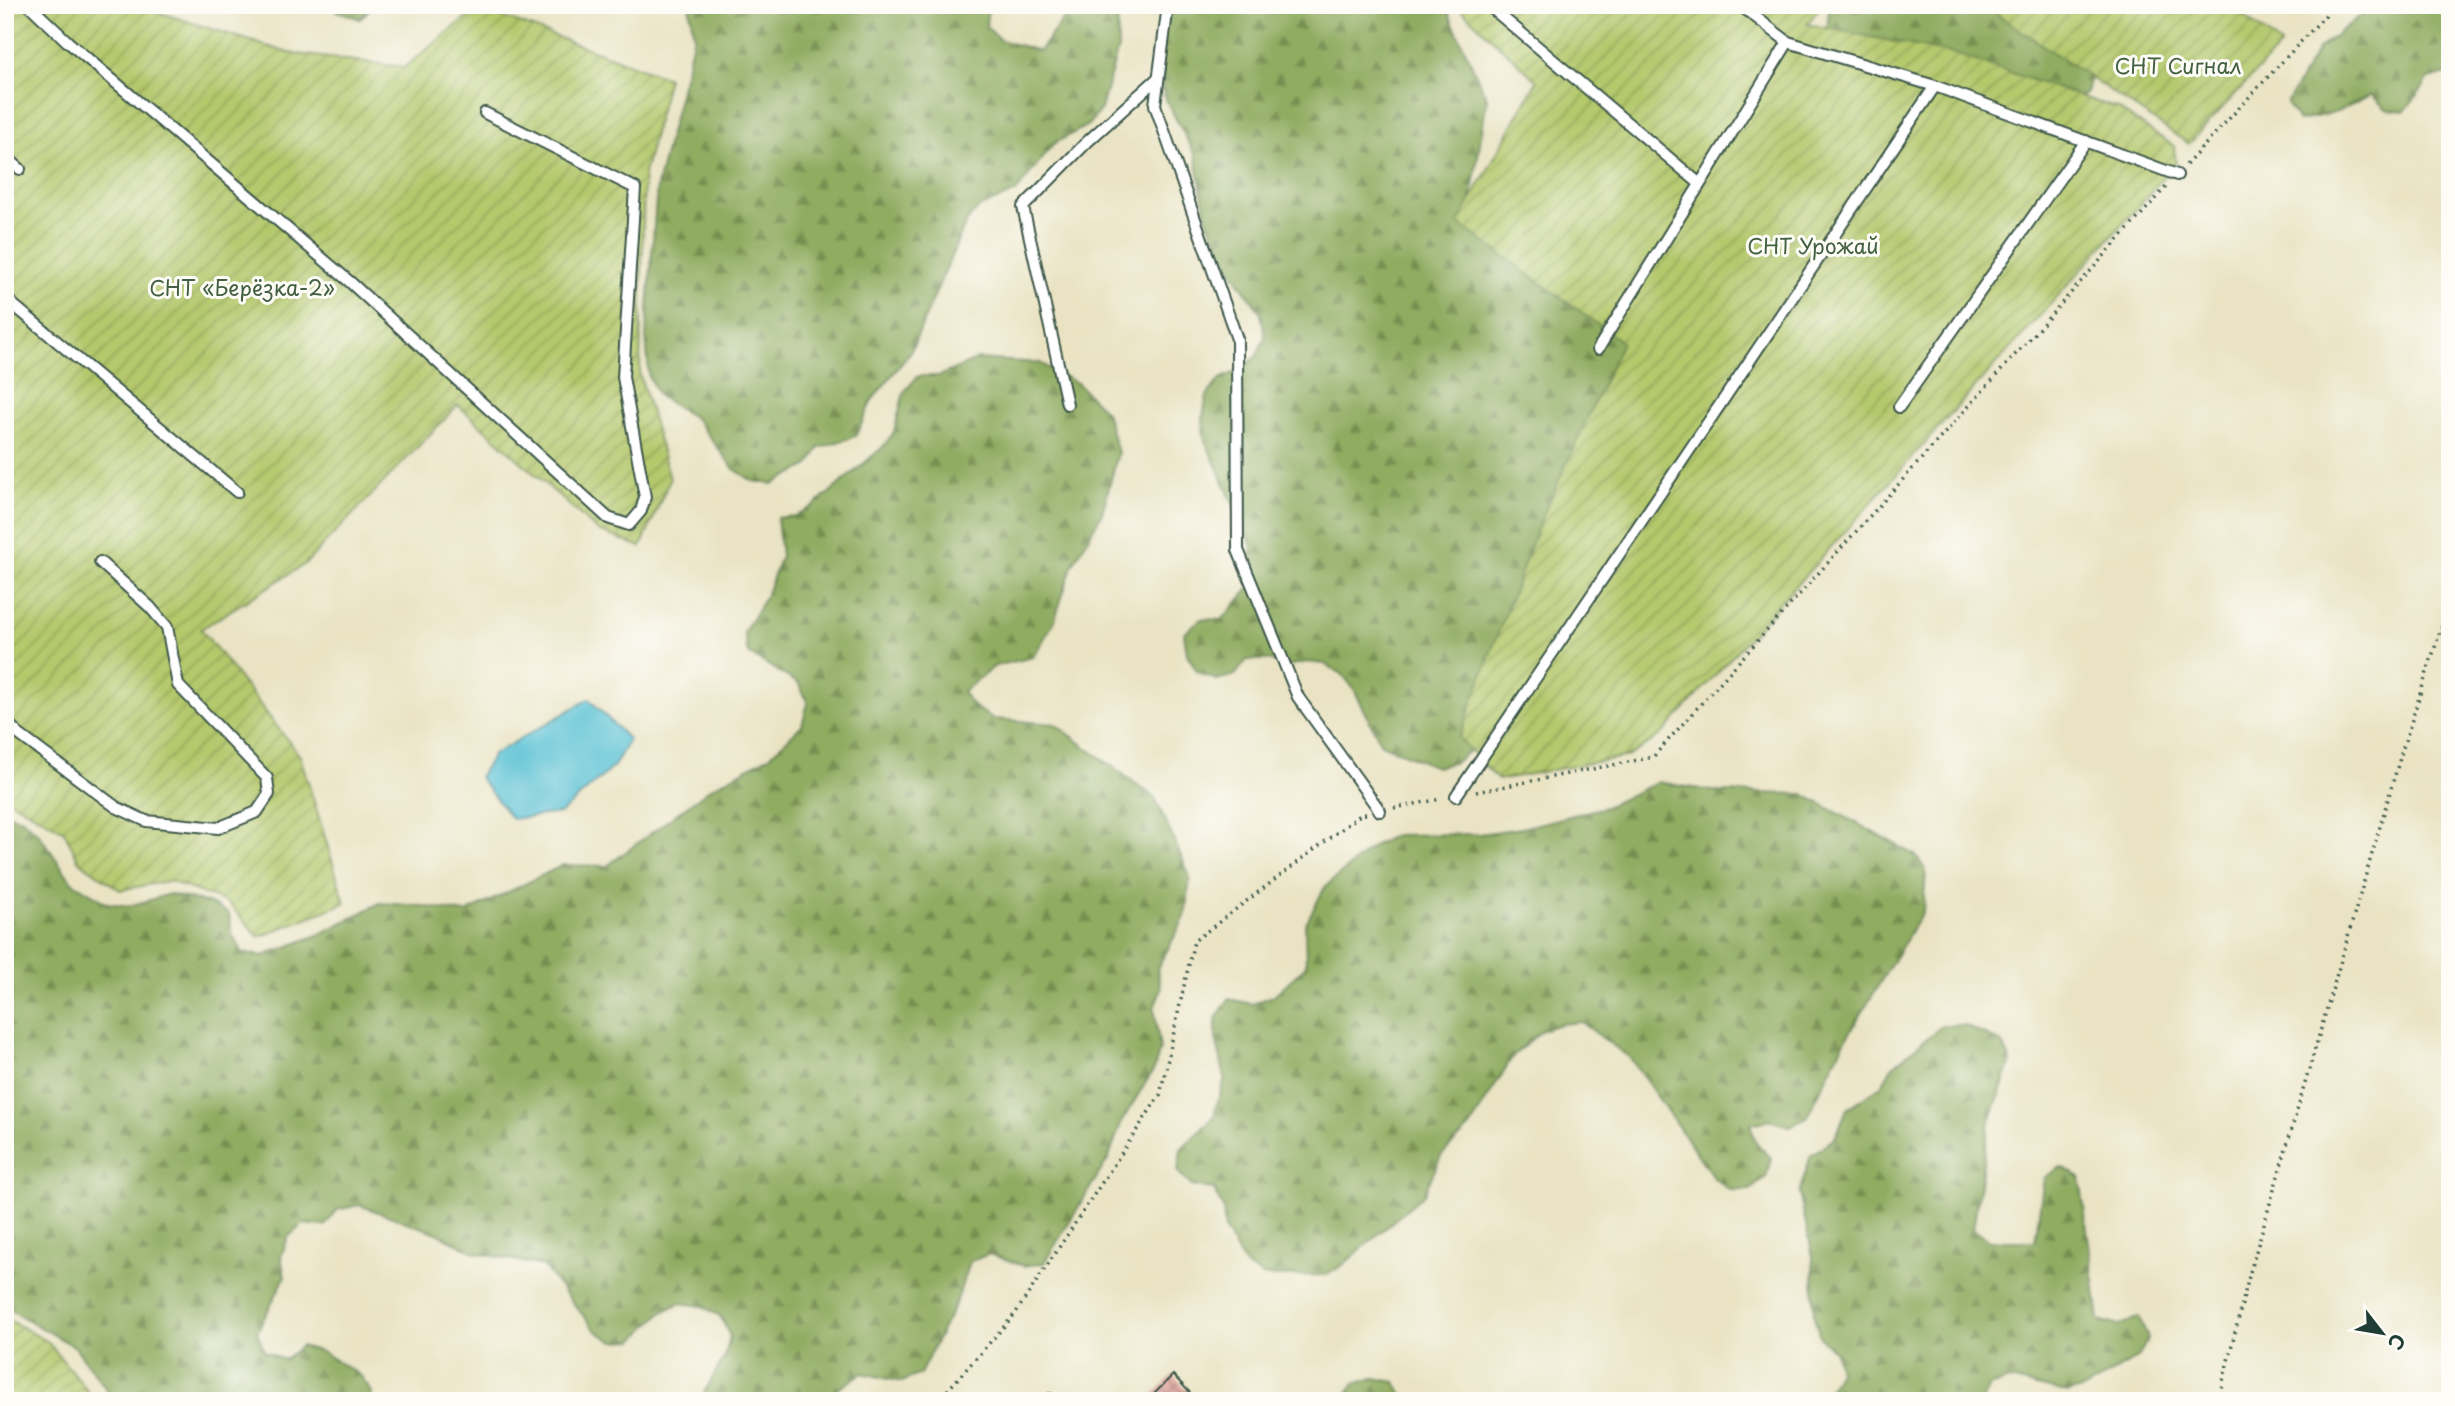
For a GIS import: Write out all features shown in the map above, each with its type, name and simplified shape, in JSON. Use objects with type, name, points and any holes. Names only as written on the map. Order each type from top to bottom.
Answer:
[{"type":"lane","points":[[29,5],[68,42],[350,282],[608,518],[629,525],[641,511],[645,497],[624,377],[635,188],[485,113]]},
{"type":"lane","points":[[1168,5],[1155,105],[1237,339],[1238,550],[1298,697],[1380,811]]},
{"type":"lane","points":[[1488,5],[1700,184]]},
{"type":"lane","points":[[1740,5],[1788,42],[1936,86],[2178,174]]},
{"type":"lane","points":[[1598,349],[1788,42]]},
{"type":"lane","points":[[1067,404],[1023,207],[1087,142],[1158,78]]},
{"type":"lane","points":[[1456,796],[1936,86]]},
{"type":"lane","points":[[1899,407],[2086,141]]},
{"type":"lane","points":[[5,156],[20,169]]},
{"type":"lane","points":[[5,298],[237,492]]},
{"type":"lane","points":[[5,720],[17,733],[116,807],[146,821],[218,828],[257,812],[269,794],[268,778],[178,685],[167,627],[150,607],[100,562]]},
{"type":"path","points":[[938,1401],[1015,1314],[1160,1095],[1194,941],[1360,815],[1653,757],[2178,174],[2335,5]]},
{"type":"path","points":[[2218,1401],[2250,1272],[2402,751],[2450,600]]},
{"type":"green space","name":"СНТ «Берёзка-2»","points":[[5,5],[135,5],[289,53],[405,67],[479,8],[668,78],[644,174],[640,375],[670,479],[641,547],[598,531],[458,405],[305,564],[201,629],[300,756],[345,903],[259,937],[228,903],[170,881],[120,890],[79,861],[64,831],[5,798]]},
{"type":"green space","points":[[322,5],[373,5],[360,19]]},
{"type":"green space","points":[[689,5],[988,5],[986,26],[1000,40],[1039,51],[1074,5],[1117,7],[1118,48],[1101,109],[1088,125],[1053,144],[1016,192],[978,208],[965,224],[910,353],[872,400],[856,436],[819,448],[809,465],[773,484],[753,481],[734,469],[695,418],[659,396],[649,377],[646,336],[657,186],[694,37]]},
{"type":"green space","points":[[1170,5],[1445,5],[1487,99],[1471,199],[1474,218],[1635,339],[1488,734],[1456,762],[1436,767],[1381,744],[1354,689],[1342,674],[1325,664],[1307,662],[1287,666],[1269,660],[1247,660],[1235,675],[1216,680],[1197,671],[1187,654],[1184,633],[1201,619],[1222,620],[1250,588],[1252,546],[1204,438],[1203,416],[1207,396],[1220,379],[1240,370],[1256,357],[1265,337],[1261,313],[1236,278],[1206,218],[1196,156],[1167,102],[1154,63],[1154,41]]},
{"type":"green space","name":"СНТ Урожай","points":[[1456,5],[1822,5],[1807,24],[1955,54],[2118,109],[2174,146],[2176,163],[1661,735],[1629,756],[1498,780],[1459,738],[1539,524],[1622,342],[1458,223],[1537,81]]},
{"type":"green space","points":[[1835,5],[2023,5],[2091,74],[2087,93],[2049,113],[1827,30],[1829,10]]},
{"type":"green space","name":"СНТ Сигнал","points":[[1983,5],[2245,5],[2240,13],[2281,45],[2189,144]]},
{"type":"green space","points":[[2374,5],[2445,5],[2450,8],[2450,73],[2429,79],[2405,111],[2386,109],[2371,94],[2337,112],[2298,121],[2287,103],[2318,49]]},
{"type":"green space","points":[[978,359],[1040,363],[1077,383],[1106,412],[1118,453],[1102,513],[1072,566],[1054,622],[1033,657],[995,666],[962,692],[974,707],[994,719],[1055,724],[1155,798],[1190,877],[1185,917],[1157,969],[1161,989],[1154,1008],[1160,1049],[1154,1069],[1122,1121],[1108,1159],[1044,1263],[1024,1266],[989,1254],[969,1262],[957,1300],[920,1374],[902,1382],[862,1373],[820,1401],[702,1401],[725,1356],[730,1336],[720,1316],[702,1306],[680,1303],[662,1312],[634,1340],[613,1341],[596,1331],[543,1266],[474,1252],[437,1233],[359,1205],[337,1210],[325,1226],[303,1224],[288,1237],[281,1257],[285,1277],[257,1332],[264,1351],[284,1360],[301,1346],[322,1352],[361,1376],[372,1393],[371,1401],[115,1401],[75,1347],[5,1307],[5,814],[22,819],[38,833],[72,882],[107,903],[129,906],[170,894],[211,904],[229,914],[232,935],[243,953],[263,956],[318,935],[380,903],[466,913],[563,865],[607,866],[711,788],[770,756],[802,725],[808,703],[799,684],[748,653],[744,632],[766,596],[781,556],[777,518],[796,516],[815,505],[882,448],[894,432],[904,392],[918,376],[939,376]]},
{"type":"green space","points":[[1657,782],[1718,792],[1803,794],[1915,855],[1926,871],[1923,911],[1842,1046],[1807,1117],[1790,1126],[1769,1120],[1750,1124],[1756,1143],[1771,1158],[1766,1177],[1750,1190],[1730,1190],[1714,1178],[1630,1058],[1581,1022],[1560,1024],[1542,1030],[1513,1056],[1470,1127],[1441,1156],[1424,1194],[1344,1264],[1327,1275],[1263,1276],[1245,1265],[1225,1230],[1223,1208],[1214,1189],[1192,1186],[1178,1172],[1181,1149],[1213,1118],[1225,1078],[1216,1038],[1216,1018],[1229,999],[1252,1004],[1273,996],[1306,966],[1305,925],[1325,887],[1375,845],[1395,835],[1479,834],[1522,828],[1606,807]]},
{"type":"green space","points":[[1943,1025],[1965,1025],[2002,1043],[2011,1061],[1989,1124],[1973,1229],[1990,1241],[2035,1241],[2044,1178],[2061,1167],[2080,1177],[2099,1320],[2119,1326],[2139,1317],[2148,1338],[2139,1356],[2088,1387],[2068,1393],[2009,1380],[1989,1387],[1982,1401],[1810,1401],[1830,1388],[1839,1371],[1835,1351],[1820,1337],[1814,1316],[1813,1256],[1799,1193],[1811,1155],[1835,1138],[1847,1109],[1881,1086],[1892,1067]]},
{"type":"green space","points":[[5,1318],[47,1341],[96,1401],[5,1401]]},
{"type":"green space","points":[[1374,1378],[1395,1382],[1406,1401],[1342,1401],[1354,1384]]},
{"type":"water","points":[[589,699],[629,740],[614,766],[561,813],[512,819],[479,777],[494,754]]},
{"type":"building","points":[[1173,1375],[1198,1401],[1147,1401]]}]
